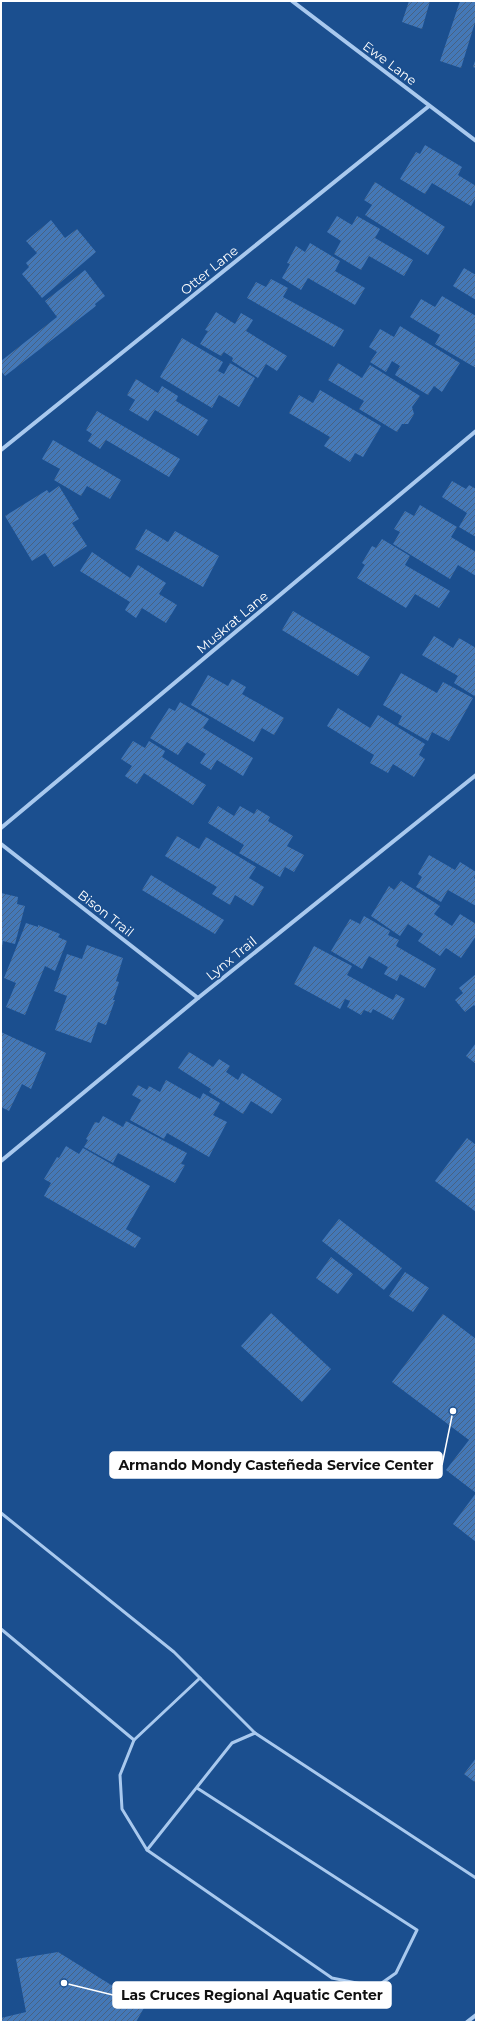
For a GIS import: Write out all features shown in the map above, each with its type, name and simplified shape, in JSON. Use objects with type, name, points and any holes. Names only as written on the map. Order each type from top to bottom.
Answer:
[{"type":"street","name":"Ewe Lane","points":[[292,1],[476,141]]},
{"type":"street","name":"Otter Lane","points":[[1,450],[430,106]]},
{"type":"street","name":"Muskrat Lane","points":[[1,828],[476,431]]},
{"type":"street","name":"Lynx Trail","points":[[1,1161],[198,998],[476,775]]},
{"type":"street","name":"Bison Trail","points":[[1,844],[198,998]]},
{"type":"street","points":[[467,2022],[476,2015]]},
{"type":"lane","points":[[1,1513],[174,1652],[255,1733],[476,1878]]},
{"type":"lane","points":[[1,1629],[134,1740]]},
{"type":"lane","points":[[197,1788],[417,1930],[396,1973],[376,1987],[332,1978],[147,1850],[122,1809],[120,1775],[134,1740],[200,1678]]},
{"type":"lane","points":[[147,1850],[232,1743],[255,1733]]},
{"type":"building","points":[[409,1],[430,1],[422,29],[402,22]]},
{"type":"building","points":[[460,1],[476,1],[476,19],[461,68],[440,61]]},
{"type":"building","points":[[476,58],[476,68],[473,67]]},
{"type":"building","points":[[425,145],[462,167],[458,175],[476,186],[476,197],[471,206],[432,183],[425,194],[400,179],[416,152],[420,154]]},
{"type":"building","points":[[375,182],[445,227],[428,255],[365,215],[372,205],[364,200]]},
{"type":"building","points":[[337,216],[352,225],[357,216],[380,229],[375,238],[413,260],[404,276],[369,256],[361,270],[334,254],[341,241],[327,232]]},
{"type":"building","points":[[51,220],[65,238],[77,229],[96,252],[42,298],[22,274],[29,267],[26,263],[37,253],[26,241]]},
{"type":"building","points":[[310,243],[340,261],[335,271],[365,288],[355,305],[308,278],[301,290],[282,278],[290,264],[287,263],[296,246],[305,252]]},
{"type":"building","points":[[464,268],[476,275],[476,300],[453,286]]},
{"type":"building","points":[[85,270],[105,296],[95,304],[96,306],[5,376],[1,371],[1,361],[57,317],[45,301]]},
{"type":"building","points":[[271,279],[288,288],[283,297],[344,330],[334,347],[247,298],[256,282],[266,287]]},
{"type":"building","points":[[442,296],[476,316],[476,368],[435,344],[440,335],[410,317],[421,299],[435,307]]},
{"type":"building","points":[[216,312],[235,324],[241,313],[253,320],[246,331],[287,356],[277,371],[266,364],[258,378],[232,361],[233,358],[224,352],[221,356],[200,344],[208,331],[205,330]]},
{"type":"building","points":[[400,326],[460,363],[442,392],[434,386],[428,395],[395,375],[400,366],[392,361],[386,372],[370,362],[377,352],[369,347],[380,329],[394,337]]},
{"type":"building","points":[[182,338],[223,362],[218,371],[224,374],[230,363],[255,378],[239,407],[219,395],[212,408],[160,377]]},
{"type":"building","points":[[338,363],[362,378],[370,365],[420,396],[412,407],[414,414],[408,424],[402,424],[397,432],[359,409],[364,401],[328,380]]},
{"type":"building","points":[[136,379],[158,393],[162,386],[178,396],[176,401],[208,420],[198,436],[155,410],[148,421],[129,410],[135,400],[127,395]]},
{"type":"building","points":[[320,390],[381,426],[363,457],[355,453],[350,462],[324,446],[330,437],[289,413],[299,395],[313,403]]},
{"type":"building","points":[[97,411],[180,459],[169,477],[106,440],[100,449],[88,441],[92,434],[86,430]]},
{"type":"building","points":[[53,440],[121,480],[110,499],[87,486],[81,496],[54,480],[60,469],[42,459]]},
{"type":"building","points":[[452,481],[466,489],[469,485],[476,489],[476,537],[459,527],[467,513],[442,497]]},
{"type":"building","points":[[59,486],[79,519],[72,523],[87,546],[54,567],[45,553],[32,561],[5,516],[47,490],[49,493]]},
{"type":"building","points":[[420,505],[457,527],[451,537],[476,552],[476,576],[458,565],[450,579],[393,544],[400,532],[394,529],[405,511],[414,516]]},
{"type":"building","points":[[146,529],[168,542],[175,531],[219,556],[203,587],[135,549]]},
{"type":"building","points":[[382,539],[410,556],[405,565],[450,591],[439,608],[415,594],[406,608],[357,578],[365,565],[362,563],[372,546],[376,548]]},
{"type":"building","points":[[92,552],[130,578],[138,565],[166,583],[159,594],[177,605],[166,623],[142,608],[136,618],[125,610],[130,602],[80,571]]},
{"type":"building","points":[[293,611],[370,657],[358,676],[282,630]]},
{"type":"building","points":[[434,636],[453,648],[459,638],[476,648],[476,697],[454,683],[458,676],[422,655]]},
{"type":"building","points":[[401,673],[437,693],[443,682],[473,698],[449,741],[432,732],[428,741],[398,724],[402,716],[383,705]]},
{"type":"building","points":[[208,675],[228,686],[232,679],[246,687],[242,694],[284,718],[274,735],[262,728],[254,742],[191,705]]},
{"type":"building","points":[[180,702],[209,719],[203,728],[253,758],[243,776],[217,760],[211,770],[200,763],[206,754],[187,742],[178,755],[150,738],[169,708],[175,711]]},
{"type":"building","points":[[338,708],[370,728],[378,715],[425,744],[419,755],[425,759],[414,777],[393,764],[388,773],[370,763],[374,755],[327,726]]},
{"type":"building","points":[[133,741],[145,748],[149,741],[165,751],[162,757],[206,785],[193,805],[144,773],[137,784],[125,776],[132,766],[121,759]]},
{"type":"building","points":[[218,806],[234,816],[240,806],[254,814],[257,809],[270,817],[268,821],[293,836],[287,846],[304,855],[294,872],[285,867],[280,877],[239,853],[244,845],[208,823]]},
{"type":"building","points":[[177,836],[199,849],[206,837],[256,867],[249,878],[264,887],[253,906],[235,895],[230,905],[212,894],[217,887],[165,856]]},
{"type":"building","points":[[429,855],[455,870],[460,862],[476,872],[474,878],[476,880],[476,906],[448,890],[441,902],[416,887],[422,877],[418,874]]},
{"type":"building","points":[[151,875],[224,920],[215,934],[142,890]]},
{"type":"building","points":[[401,881],[440,906],[434,914],[452,926],[460,914],[476,924],[476,936],[461,958],[446,948],[440,956],[418,941],[423,934],[408,924],[400,936],[371,916],[389,886],[394,890]]},
{"type":"building","points":[[1,893],[18,897],[17,904],[25,906],[15,944],[3,941],[2,948]]},
{"type":"building","points":[[364,916],[390,931],[388,935],[399,940],[396,946],[436,969],[425,988],[400,974],[397,981],[384,974],[388,967],[369,956],[362,969],[331,951],[350,919],[360,924]]},
{"type":"building","points":[[26,923],[38,927],[38,925],[60,934],[58,937],[67,941],[55,971],[45,966],[25,1015],[6,1007],[16,983],[4,978]]},
{"type":"building","points":[[87,945],[123,958],[116,981],[119,982],[113,1000],[115,1000],[106,1025],[98,1022],[91,1043],[55,1030],[67,996],[54,991],[67,954],[82,959]]},
{"type":"building","points":[[314,946],[352,966],[347,975],[393,1000],[396,994],[405,999],[393,1020],[373,1009],[371,1013],[364,1010],[361,1015],[347,1007],[350,1001],[345,999],[340,1009],[294,984]]},
{"type":"building","points":[[476,974],[476,1007],[474,1005],[465,1012],[455,1000],[463,993],[459,988]]},
{"type":"building","points":[[1,1032],[46,1053],[31,1089],[22,1084],[9,1111],[1,1107]]},
{"type":"building","points":[[476,1043],[476,1064],[466,1056]]},
{"type":"building","points":[[189,1052],[213,1067],[219,1059],[230,1066],[226,1072],[238,1080],[242,1073],[282,1099],[272,1114],[251,1101],[243,1114],[209,1092],[211,1089],[178,1068]]},
{"type":"building","points":[[166,1080],[200,1099],[203,1093],[220,1103],[213,1115],[227,1122],[209,1157],[167,1133],[164,1139],[130,1120],[141,1100],[132,1095],[138,1085],[147,1090],[149,1086],[160,1092]]},
{"type":"building","points":[[103,1116],[123,1127],[126,1121],[187,1153],[181,1164],[185,1165],[175,1183],[118,1153],[113,1163],[84,1147],[88,1140],[86,1139],[95,1122],[99,1123]]},
{"type":"building","points":[[467,1138],[476,1145],[476,1212],[435,1181]]},
{"type":"building","points":[[66,1146],[79,1154],[83,1148],[150,1186],[126,1229],[141,1238],[135,1248],[44,1196],[51,1183],[44,1179],[57,1157],[59,1158]]},
{"type":"building","points":[[339,1219],[402,1268],[384,1290],[322,1241]]},
{"type":"building","points":[[331,1257],[353,1274],[338,1294],[316,1278]]},
{"type":"building","points":[[405,1272],[429,1288],[413,1312],[389,1296]]},
{"type":"building","points":[[271,1313],[331,1369],[302,1402],[241,1346]]},
{"type":"building","points":[[443,1314],[476,1339],[476,1493],[446,1470],[469,1440],[392,1382]]},
{"type":"building","points":[[476,1493],[476,1542],[453,1524]]},
{"type":"building","points":[[476,1758],[476,1783],[464,1774]]},
{"type":"building","points":[[58,1952],[145,2006],[136,2022],[1,2022],[1,2018],[26,2012],[16,1959]]},
{"type":"place","name":"Armando Mondy Casteñeda Service Center","points":[[453,1411]]},
{"type":"place","name":"Las Cruces Regional Aquatic Center","points":[[64,1983]]}]
